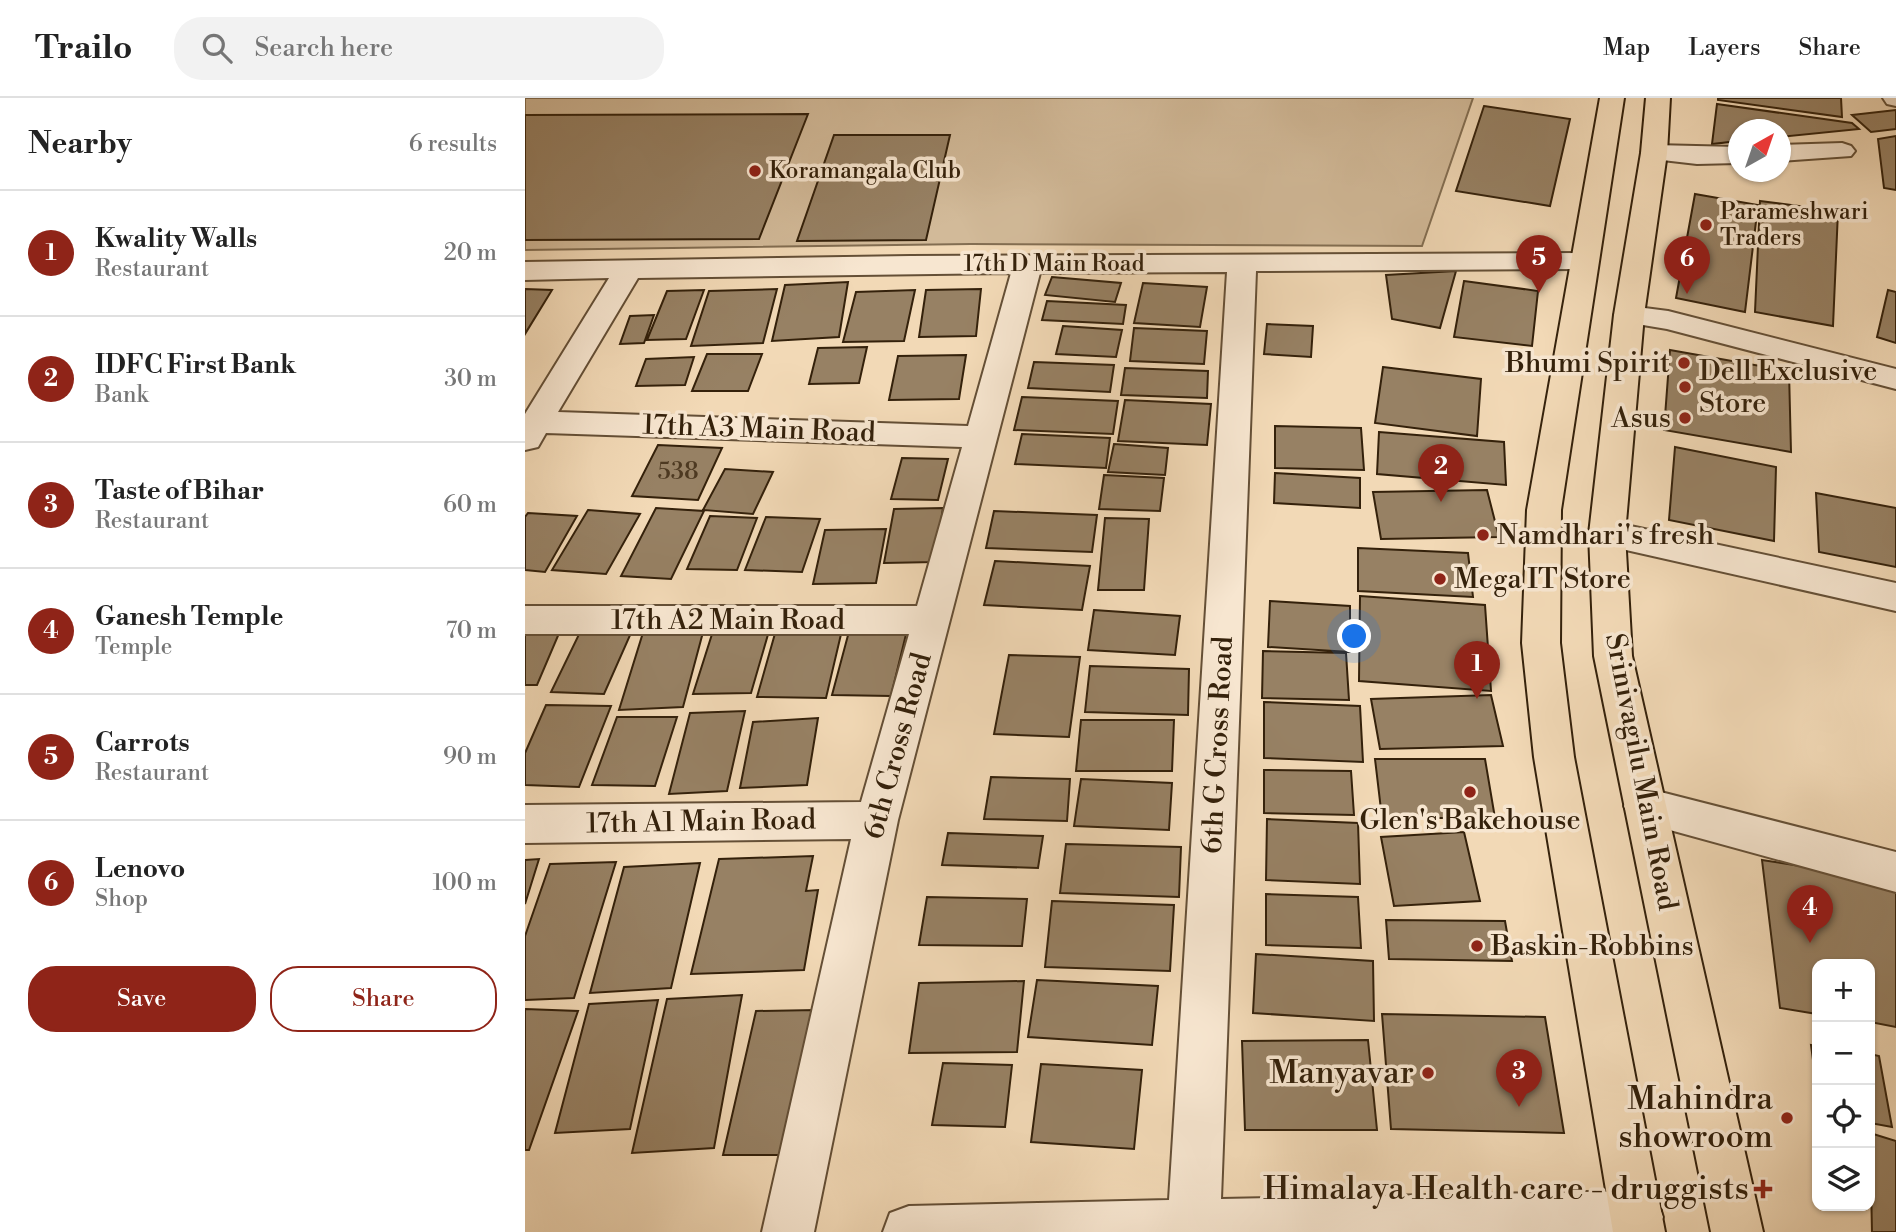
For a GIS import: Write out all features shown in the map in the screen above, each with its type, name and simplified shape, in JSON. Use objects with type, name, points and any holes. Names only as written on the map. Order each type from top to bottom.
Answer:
[{"type":"main road","points":[[1612,98],[1544,510],[1541,643],[1554,757],[1638,1224]]},
{"type":"main road","name":"Srinivagilu Main Road","points":[[1658,98],[1654,153],[1629,315],[1607,534],[1613,656],[1737,1232]]},
{"type":"street","points":[[1791,153],[1842,151]]},
{"type":"street","points":[[1654,153],[1728,155]]},
{"type":"street","name":"17th D Main Road","points":[[525,271],[1028,264],[1583,261]]},
{"type":"street","name":"6th G Cross Road","points":[[1194,1227],[1242,263]]},
{"type":"street","name":"6th Cross Road","points":[[788,1232],[877,820],[1028,264]]},
{"type":"street","points":[[531,431],[628,270]]},
{"type":"street","points":[[1629,315],[1668,320],[1896,379]]},
{"type":"street","name":"17th A3 Main Road","points":[[531,431],[981,438]]},
{"type":"street","points":[[1607,534],[1896,597]]},
{"type":"street","name":"17th A2 Main Road","points":[[525,620],[931,620]]},
{"type":"street","points":[[1646,806],[1896,872]]},
{"type":"street","name":"17th A1 Main Road","points":[[525,824],[877,820]]},
{"type":"street","points":[[909,1232],[1638,1224]]},
{"type":"shaded area","points":[[525,98],[1473,98],[1422,246],[971,244],[525,250]]},
{"type":"building","points":[[1841,98],[1842,117],[1718,100]]},
{"type":"building","points":[[1717,104],[1852,123],[1859,129],[1791,136],[1791,119],[1728,119],[1728,142],[1712,144]]},
{"type":"building","points":[[1484,106],[1570,119],[1550,206],[1456,191]]},
{"type":"building","points":[[1896,110],[1896,129],[1871,132],[1852,115]]},
{"type":"building","points":[[808,114],[759,239],[525,240],[525,115]]},
{"type":"building","points":[[834,135],[950,135],[926,240],[797,241]]},
{"type":"building","points":[[1896,136],[1896,190],[1884,188],[1878,139]]},
{"type":"building","points":[[1695,194],[1758,205],[1745,312],[1676,298]]},
{"type":"building","points":[[1760,201],[1838,211],[1833,326],[1755,312]]},
{"type":"building","points":[[1456,271],[1440,328],[1392,319],[1386,275]]},
{"type":"building","points":[[1052,277],[1121,283],[1115,302],[1045,295]]},
{"type":"building","points":[[1464,281],[1538,291],[1532,346],[1454,337]]},
{"type":"building","points":[[848,282],[839,337],[772,341],[785,285]]},
{"type":"building","points":[[1143,283],[1207,287],[1200,327],[1134,323]]},
{"type":"building","points":[[525,289],[552,290],[525,334]]},
{"type":"building","points":[[777,289],[763,343],[691,346],[709,291]]},
{"type":"building","points":[[981,289],[976,336],[919,337],[926,290]]},
{"type":"building","points":[[704,290],[686,339],[647,340],[667,291]]},
{"type":"building","points":[[915,290],[904,341],[843,342],[856,292]]},
{"type":"building","points":[[1888,290],[1896,292],[1896,343],[1877,337]]},
{"type":"building","points":[[1047,301],[1126,305],[1123,324],[1042,320]]},
{"type":"building","points":[[654,315],[644,343],[620,344],[630,316]]},
{"type":"building","points":[[1267,324],[1313,326],[1311,357],[1264,354]]},
{"type":"building","points":[[1063,326],[1122,330],[1116,357],[1056,354]]},
{"type":"building","points":[[1134,328],[1207,331],[1204,364],[1130,361]]},
{"type":"building","points":[[867,347],[859,383],[809,384],[818,348]]},
{"type":"building","points":[[1670,350],[1789,371],[1791,452],[1664,430]]},
{"type":"building","points":[[707,354],[762,354],[748,391],[692,391]]},
{"type":"building","points":[[966,355],[959,399],[889,400],[898,356]]},
{"type":"building","points":[[694,357],[685,385],[636,386],[646,359]]},
{"type":"building","points":[[1034,362],[1114,365],[1110,392],[1028,388]]},
{"type":"building","points":[[1383,367],[1481,379],[1477,436],[1375,423]]},
{"type":"building","points":[[1125,368],[1208,371],[1207,398],[1121,395]]},
{"type":"building","points":[[1022,397],[1118,401],[1113,434],[1014,430]]},
{"type":"building","points":[[1125,400],[1211,404],[1207,445],[1118,441]]},
{"type":"building","points":[[1275,426],[1361,428],[1364,470],[1275,468]]},
{"type":"building","points":[[1379,432],[1504,442],[1506,485],[1377,474]]},
{"type":"building","points":[[1022,434],[1110,438],[1106,468],[1015,464]]},
{"type":"building","points":[[1114,444],[1168,448],[1165,475],[1108,472]]},
{"type":"building","points":[[658,445],[722,448],[698,500],[632,496]]},
{"type":"building","points":[[1675,447],[1776,467],[1774,541],[1669,520]]},
{"type":"building","points":[[902,458],[948,459],[938,500],[891,499]]},
{"type":"building","points":[[725,469],[773,472],[753,514],[703,510]]},
{"type":"building","points":[[1275,473],[1360,478],[1360,508],[1274,503]]},
{"type":"building","points":[[1104,475],[1164,478],[1160,511],[1099,509]]},
{"type":"building","points":[[1487,490],[1499,537],[1381,539],[1373,492]]},
{"type":"building","points":[[1816,493],[1896,508],[1896,567],[1819,552]]},
{"type":"building","points":[[656,508],[704,511],[671,579],[621,576]]},
{"type":"building","points":[[943,508],[935,562],[884,563],[894,509]]},
{"type":"building","points":[[588,510],[640,514],[606,574],[552,570]]},
{"type":"building","points":[[994,511],[1097,515],[1092,552],[986,548]]},
{"type":"building","points":[[528,513],[577,516],[545,572],[525,570],[525,517]]},
{"type":"building","points":[[710,516],[757,518],[737,570],[687,569]]},
{"type":"building","points":[[766,517],[820,519],[802,572],[745,570]]},
{"type":"building","points":[[1105,518],[1149,519],[1144,590],[1098,590]]},
{"type":"building","points":[[886,529],[876,583],[813,584],[825,530]]},
{"type":"building","points":[[1358,548],[1468,553],[1473,597],[1358,591]]},
{"type":"building","points":[[995,561],[1090,566],[1082,610],[984,605]]},
{"type":"building","points":[[1360,596],[1485,605],[1491,691],[1359,681]]},
{"type":"building","points":[[1270,601],[1350,606],[1350,652],[1268,647]]},
{"type":"building","points":[[1094,610],[1180,616],[1175,655],[1088,650]]},
{"type":"building","points":[[706,621],[683,707],[619,710],[646,623]]},
{"type":"building","points":[[585,622],[635,624],[604,694],[551,692]]},
{"type":"building","points":[[525,624],[563,624],[537,685],[525,685]]},
{"type":"building","points":[[851,624],[908,626],[891,696],[832,695]]},
{"type":"building","points":[[776,630],[842,630],[826,698],[757,697]]},
{"type":"building","points":[[713,631],[769,631],[751,693],[693,694]]},
{"type":"building","points":[[1263,651],[1346,653],[1349,700],[1262,698]]},
{"type":"building","points":[[1009,655],[1080,657],[1069,737],[994,734]]},
{"type":"building","points":[[1090,666],[1189,669],[1188,715],[1085,712]]},
{"type":"building","points":[[1491,695],[1503,746],[1380,749],[1371,699]]},
{"type":"building","points":[[1264,702],[1360,706],[1363,762],[1264,758]]},
{"type":"building","points":[[546,705],[611,706],[579,787],[525,785],[525,753]]},
{"type":"building","points":[[745,711],[727,791],[669,794],[690,713]]},
{"type":"building","points":[[617,717],[677,717],[655,786],[592,785]]},
{"type":"building","points":[[818,718],[807,785],[740,788],[753,722]]},
{"type":"building","points":[[1081,720],[1174,720],[1172,771],[1076,771]]},
{"type":"building","points":[[1375,759],[1485,759],[1495,818],[1382,818]]},
{"type":"building","points":[[1264,770],[1351,771],[1354,815],[1264,813]]},
{"type":"building","points":[[991,777],[1070,779],[1067,821],[984,819]]},
{"type":"building","points":[[1081,779],[1172,783],[1169,830],[1074,826]]},
{"type":"building","points":[[1267,819],[1358,823],[1360,884],[1266,880]]},
{"type":"building","points":[[1464,832],[1480,901],[1394,906],[1381,837]]},
{"type":"building","points":[[948,833],[1043,836],[1038,868],[942,865]]},
{"type":"building","points":[[1066,844],[1181,847],[1179,897],[1060,893]]},
{"type":"building","points":[[813,856],[806,891],[818,890],[804,970],[691,974],[719,859]]},
{"type":"building","points":[[539,859],[525,904],[525,860]]},
{"type":"building","points":[[1762,860],[1896,881],[1896,1027],[1875,1023],[1875,959],[1812,959],[1812,1013],[1780,1008]]},
{"type":"building","points":[[616,862],[574,998],[525,1000],[525,936],[550,864]]},
{"type":"building","points":[[700,863],[671,988],[590,993],[624,867]]},
{"type":"building","points":[[1266,894],[1358,897],[1361,948],[1266,945]]},
{"type":"building","points":[[927,897],[1027,899],[1022,946],[919,945]]},
{"type":"building","points":[[1052,901],[1174,905],[1170,971],[1045,967]]},
{"type":"building","points":[[1386,920],[1505,921],[1512,961],[1389,959]]},
{"type":"building","points":[[1256,954],[1373,961],[1374,1021],[1253,1013]]},
{"type":"building","points":[[1037,980],[1158,986],[1152,1045],[1028,1037]]},
{"type":"building","points":[[1024,981],[1017,1052],[909,1053],[919,983]]},
{"type":"building","points":[[742,995],[714,1148],[632,1153],[667,999]]},
{"type":"building","points":[[658,1000],[630,1129],[555,1133],[589,1004]]},
{"type":"building","points":[[525,1009],[578,1011],[529,1150],[525,1150]]},
{"type":"building","points":[[816,1010],[787,1155],[723,1155],[756,1011]]},
{"type":"building","points":[[1382,1014],[1545,1017],[1564,1133],[1391,1129]]},
{"type":"building","points":[[1368,1040],[1377,1130],[1245,1130],[1242,1041]]},
{"type":"building","points":[[1875,1055],[1879,1056],[1892,1127],[1875,1124]]},
{"type":"building","points":[[943,1063],[1012,1065],[1005,1127],[932,1125]]},
{"type":"building","points":[[1041,1064],[1142,1070],[1134,1149],[1031,1142]]},
{"type":"building","points":[[1875,1135],[1896,1141],[1896,1232],[1872,1232],[1872,1211],[1875,1211]]},
{"type":"place","name":"Koramangala Club","points":[[755,171]]},
{"type":"place","name":"Parameshwari Traders","points":[[1706,225]]},
{"type":"place","name":"Carrots","points":[[1539,293]]},
{"type":"place","name":"Lenovo","points":[[1687,294]]},
{"type":"place","name":"Bhumi Spirit","points":[[1684,363]]},
{"type":"place","name":"Dell Exclusive Store","points":[[1685,387]]},
{"type":"place","name":"Asus","points":[[1685,418]]},
{"type":"place","name":"IDFC First Bank","points":[[1441,502]]},
{"type":"place","name":"Namdhari's fresh","points":[[1483,535]]},
{"type":"place","name":"Mega IT Store","points":[[1440,579]]},
{"type":"place","name":"Kwality Walls","points":[[1477,699]]},
{"type":"place","name":"Glen's Bakehouse","points":[[1470,792]]},
{"type":"place","name":"Ganesh Temple","points":[[1810,943]]},
{"type":"place","name":"Baskin-Robbins","points":[[1477,946]]},
{"type":"place","name":"Manyavar","points":[[1428,1073]]},
{"type":"place","name":"Taste of Bihar","points":[[1519,1107]]},
{"type":"place","name":"Mahindra showroom","points":[[1787,1118]]},
{"type":"place","name":"Himalaya Health care - druggists","points":[[1763,1189]]}]
